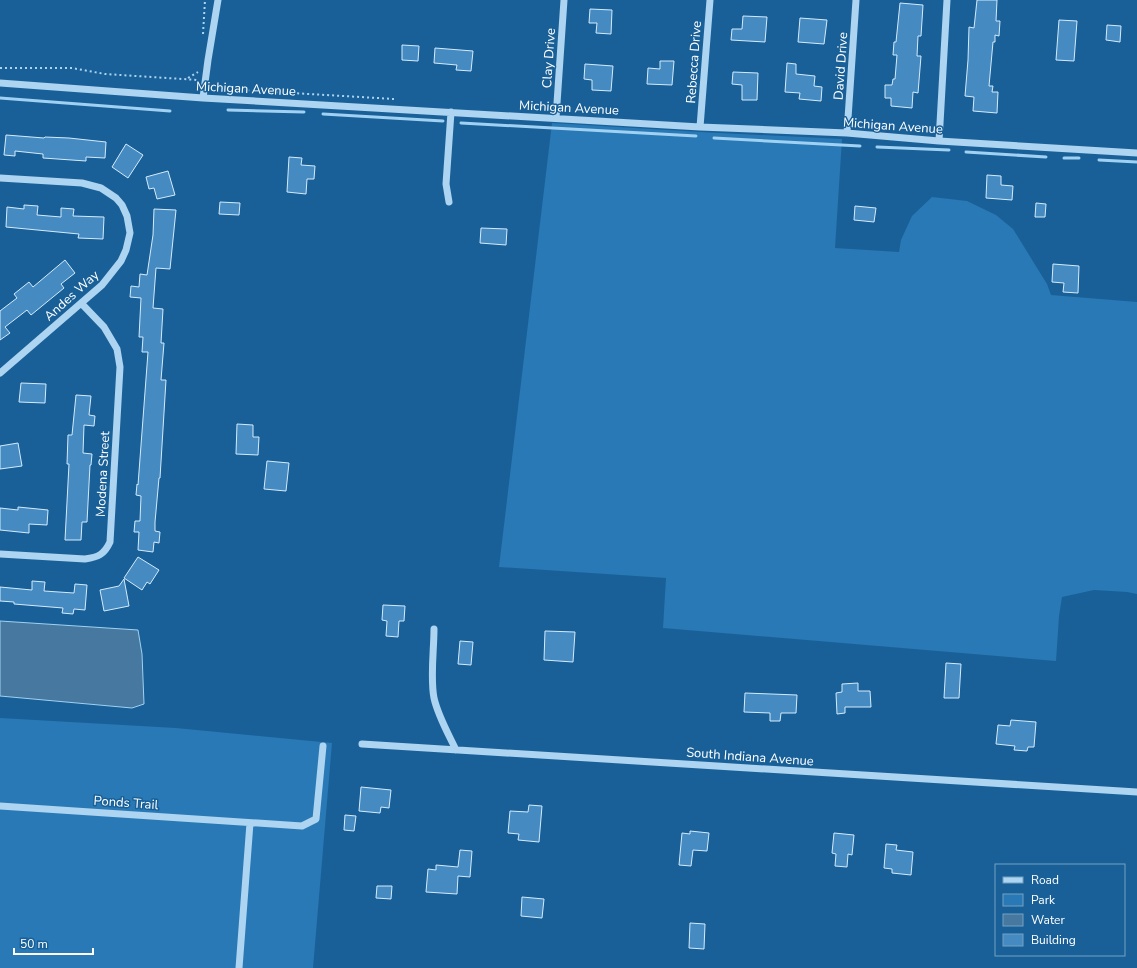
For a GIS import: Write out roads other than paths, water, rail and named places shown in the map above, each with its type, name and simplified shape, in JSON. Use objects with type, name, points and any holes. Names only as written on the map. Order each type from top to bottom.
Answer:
[{"type":"street","points":[[203,98],[218,0]]},
{"type":"street","name":"Clay Drive","points":[[556,118],[564,0]]},
{"type":"street","name":"Rebecca Drive","points":[[700,126],[710,0]]},
{"type":"street","name":"David Drive","points":[[847,134],[856,0]]},
{"type":"street","points":[[939,141],[947,0]]},
{"type":"street","name":"Michigan Avenue","points":[[0,83],[203,98],[847,134],[1137,153]]},
{"type":"street","points":[[449,202],[446,184],[451,112]]},
{"type":"street","name":"Andes Way","points":[[0,178],[91,184],[109,192],[122,205],[129,225],[130,233],[126,250],[121,261],[102,286],[0,373]]},
{"type":"street","name":"Modena Street","points":[[0,554],[84,559],[98,557],[107,548],[110,542],[120,367],[118,350],[104,327],[81,303]]},
{"type":"street","points":[[434,629],[434,698],[440,717],[456,750]]},
{"type":"street","name":"South Indiana Avenue","points":[[362,744],[1137,792]]},
{"type":"street","name":"Ponds Trail","points":[[0,806],[302,826],[316,819],[323,746]]},
{"type":"street","points":[[239,968],[250,823]]},
{"type":"water","points":[[0,621],[138,630],[142,654],[144,704],[132,708],[0,696]]},
{"type":"waterway","points":[[0,98],[170,111]]},
{"type":"waterway","points":[[228,110],[304,112]]},
{"type":"waterway","points":[[323,114],[443,121]]},
{"type":"waterway","points":[[461,123],[696,136]]},
{"type":"waterway","points":[[714,138],[860,146]]},
{"type":"waterway","points":[[877,147],[949,150]]},
{"type":"waterway","points":[[966,152],[1046,157]]},
{"type":"waterway","points":[[1064,158],[1079,158]]},
{"type":"waterway","points":[[1099,160],[1137,162]]}]
